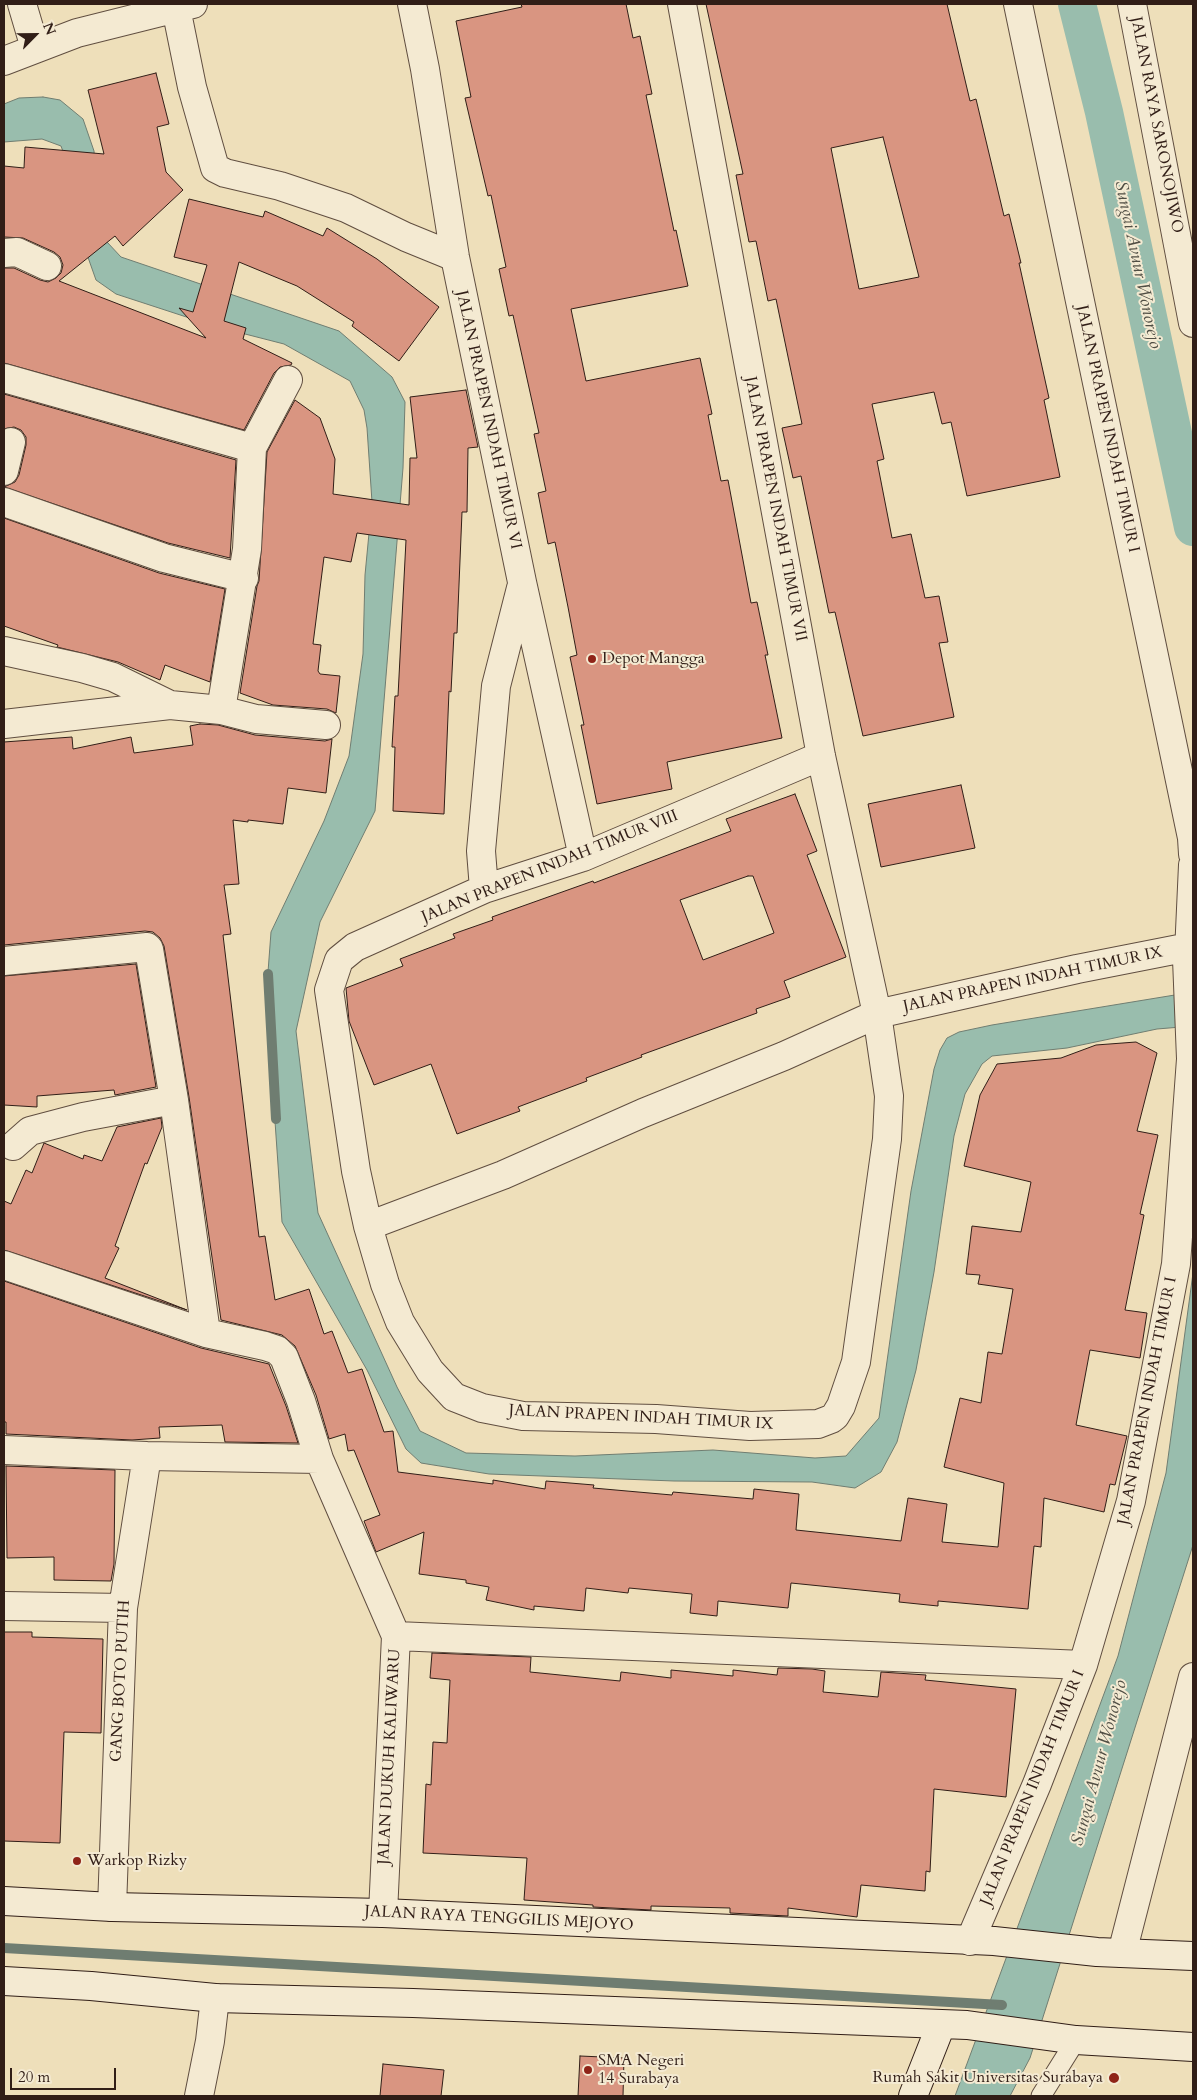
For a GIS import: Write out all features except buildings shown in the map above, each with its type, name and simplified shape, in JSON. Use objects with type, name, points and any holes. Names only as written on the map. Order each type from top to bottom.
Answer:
[{"type":"street","points":[[22,4],[35,48]]},
{"type":"street","name":"JALAN PRAPEN INDAH TIMUR VI","points":[[412,4],[425,69],[455,257],[522,582],[583,857]]},
{"type":"street","name":"JALAN PRAPEN INDAH TIMUR VII","points":[[682,4],[821,756],[877,1014]]},
{"type":"street","name":"JALAN PRAPEN INDAH TIMUR I","points":[[1018,4],[1190,828],[1193,854]]},
{"type":"street","name":"JALAN RAYA SARONOJIWO","points":[[1132,4],[1192,312]]},
{"type":"street","points":[[4,61],[77,33],[185,6],[192,87],[215,168],[224,173],[280,186],[346,208],[406,237],[455,257]]},
{"type":"street","points":[[4,254],[17,252],[47,266]]},
{"type":"street","points":[[4,378],[252,448]]},
{"type":"street","points":[[221,710],[244,578],[252,448],[288,380]]},
{"type":"street","points":[[4,471],[11,442]]},
{"type":"street","points":[[4,502],[164,558],[244,578]]},
{"type":"street","name":"JALAN PRAPEN INDAH TIMUR VI","points":[[484,890],[481,851],[496,686],[522,582]]},
{"type":"street","points":[[4,651],[114,677],[170,704]]},
{"type":"street","points":[[4,724],[170,704],[221,710],[256,719],[326,725]]},
{"type":"street","name":"JALAN PRAPEN INDAH TIMUR VIII","points":[[368,1226],[356,1171],[329,990],[339,960],[355,947],[484,890],[583,857],[821,756]]},
{"type":"street","name":"JALAN PRAPEN INDAH TIMUR I","points":[[982,1941],[1037,1784],[1083,1665],[1131,1501],[1176,1264],[1191,1059],[1188,953],[1193,865]]},
{"type":"street","points":[[4,961],[148,948],[174,1100],[206,1333],[4,1265]]},
{"type":"street","name":"JALAN PRAPEN INDAH TIMUR IX","points":[[877,1014],[889,1096],[887,1139],[856,1362],[840,1406],[831,1419],[818,1424],[750,1426],[656,1419],[523,1416],[482,1408],[454,1397],[430,1371],[400,1322],[385,1284],[368,1226],[503,1175],[643,1113],[784,1056],[877,1014],[1078,969],[1188,953]]},
{"type":"street","points":[[13,1146],[30,1131],[83,1117],[174,1100]]},
{"type":"street","name":"JALAN DUKUH KALIWARU","points":[[206,1333],[265,1346],[277,1350],[284,1357],[301,1401],[319,1459],[396,1636],[383,1913]]},
{"type":"street","points":[[4,1450],[147,1456],[319,1459]]},
{"type":"street","name":"GANG BOTO PUTIH","points":[[112,1907],[123,1608],[147,1456]]},
{"type":"street","points":[[4,1606],[123,1608]]},
{"type":"street","points":[[396,1636],[1083,1665]]},
{"type":"street","points":[[1110,1953],[1193,1677]]},
{"type":"street","name":"JALAN RAYA TENGGILIS MEJOYO","points":[[4,1901],[112,1907],[383,1913],[982,1941],[1110,1953],[1193,1956]]},
{"type":"street","points":[[4,1981],[91,1986],[215,1998],[423,2003],[954,2025],[1076,2040],[1193,2046]]},
{"type":"street","points":[[199,2096],[210,2041],[215,1998]]},
{"type":"street","points":[[913,2096],[954,2025]]},
{"type":"lane","points":[[1041,2096],[1076,2040]]},
{"type":"water","points":[[43,97],[60,100],[83,119],[94,151],[98,217],[107,242],[121,257],[339,331],[392,377],[405,402],[403,468],[375,811],[320,922],[296,1031],[318,1213],[397,1387],[420,1431],[466,1453],[575,1456],[713,1450],[815,1458],[846,1456],[879,1418],[911,1191],[934,1069],[940,1050],[947,1038],[959,1032],[992,1025],[1193,992],[1193,1026],[1157,1029],[1067,1048],[992,1056],[982,1064],[965,1094],[954,1136],[934,1272],[916,1370],[897,1442],[881,1472],[855,1488],[812,1482],[674,1481],[489,1474],[421,1463],[406,1449],[367,1370],[282,1222],[274,1107],[268,972],[271,932],[324,821],[349,756],[363,654],[365,575],[372,502],[364,410],[350,381],[284,344],[214,326],[116,294],[96,280],[78,229],[69,168],[61,146],[42,139],[4,142],[4,104],[19,98]]},
{"type":"water","points":[[1193,1273],[1193,1545],[1030,2058],[1010,2096],[955,2096],[1118,1656],[1166,1473]]},
{"type":"waterway","name":"Sungai Avuur Wonorejo","points":[[1077,4],[1104,112],[1193,527]]},
{"type":"waterway","points":[[268,974],[276,1119]]},
{"type":"waterway","points":[[4,1948],[1002,2005]]},
{"type":"place","name":"Depot Mangga","points":[[592,659]]},
{"type":"place","name":"Warkop Rizky","points":[[77,1861]]},
{"type":"place","name":"SMA Negeri 14 Surabaya","points":[[588,2070]]},
{"type":"place","name":"Rumah Sakit Universitas Surabaya","points":[[1114,2078]]}]
